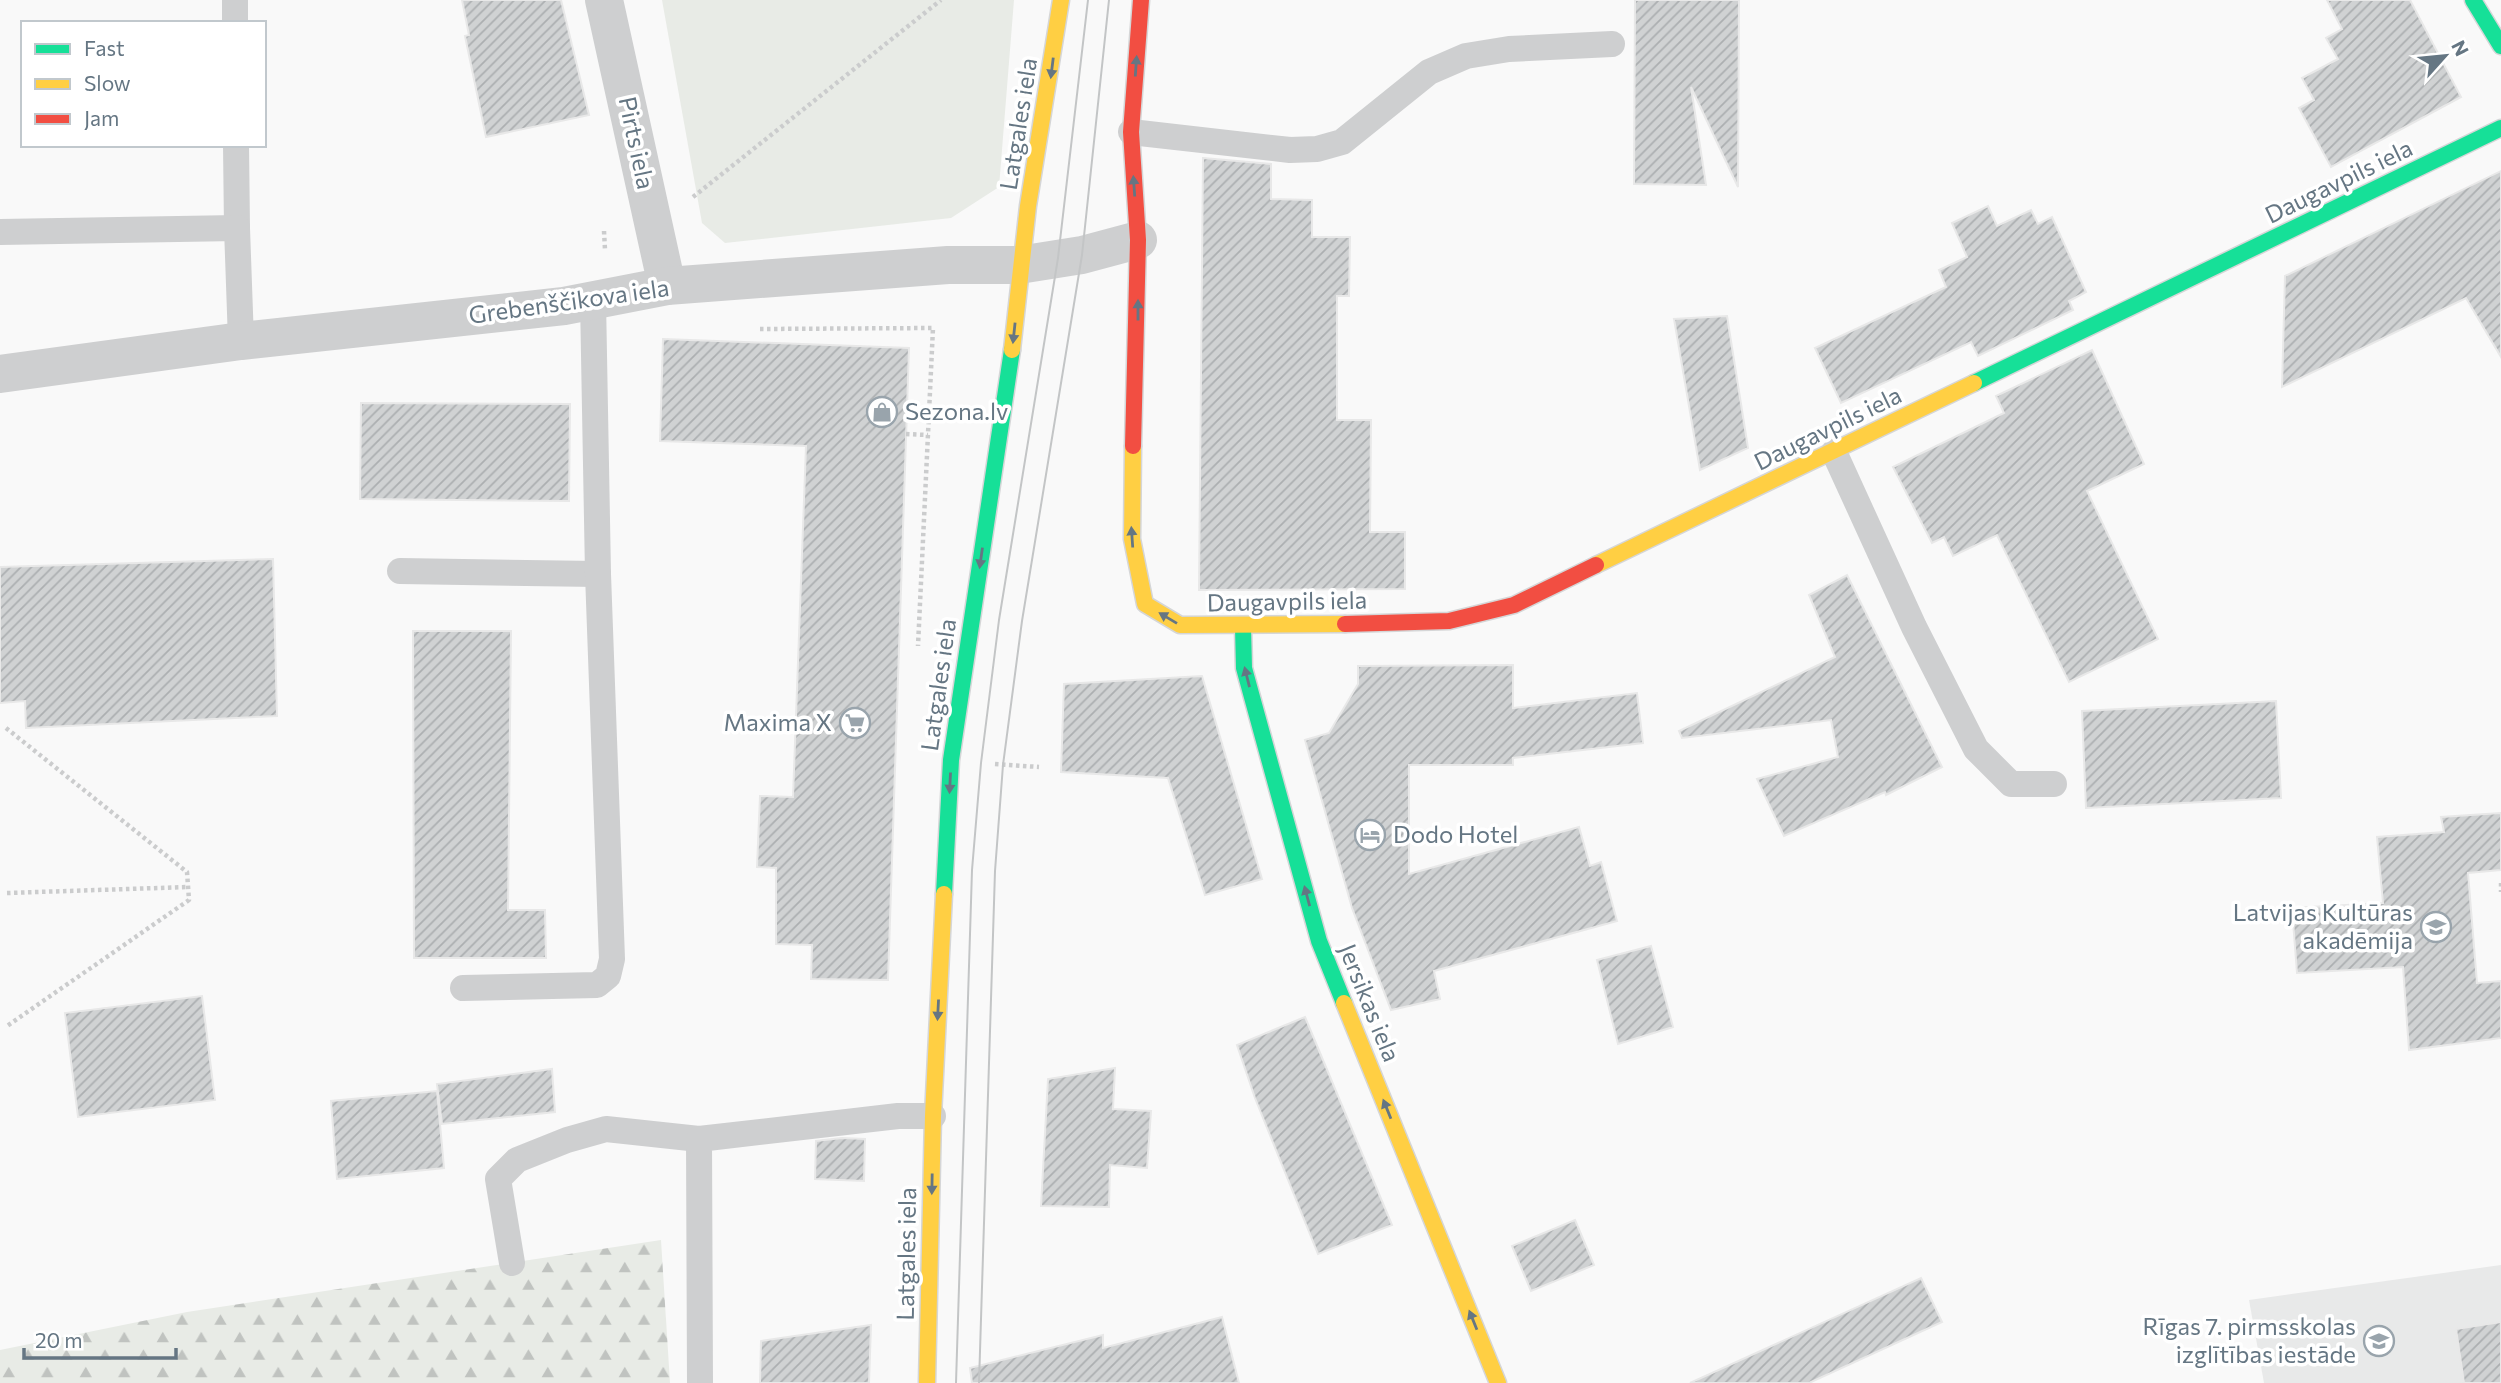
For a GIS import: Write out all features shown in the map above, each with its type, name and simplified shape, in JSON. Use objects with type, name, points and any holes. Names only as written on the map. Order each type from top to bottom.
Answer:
[{"type":"street","name":"Pirts iela","points":[[604,0],[667,286]]},
{"type":"street","name":"Latgales iela","points":[[927,1383],[933,1116],[951,760],[1015,330],[1018,265],[1047,103],[1061,0]]},
{"type":"street","points":[[1138,240],[1131,132],[1141,0]]},
{"type":"street","points":[[2473,0],[2501,46]]},
{"type":"street","name":"Daugavpils iela","points":[[1138,240],[1138,343],[1131,512],[1132,539],[1144,604],[1180,625],[1242,627],[1450,621],[1514,605],[2501,128]]},
{"type":"street","name":"Grebenščikova iela","points":[[0,374],[241,341],[455,319],[593,300],[667,286],[948,265],[1018,265],[1082,255],[1138,240]]},
{"type":"street","name":"Jersikas iela","points":[[1242,627],[1244,668],[1319,941],[1498,1383]]},
{"type":"lane","points":[[235,0],[235,21]]},
{"type":"lane","points":[[1131,132],[1290,150],[1317,149],[1342,142],[1429,72],[1466,56],[1509,49],[1612,44]]},
{"type":"lane","points":[[236,147],[241,341]]},
{"type":"lane","points":[[0,232],[237,228]]},
{"type":"lane","points":[[463,988],[597,985],[608,976],[612,959],[598,574],[593,300]]},
{"type":"lane","points":[[1834,452],[1914,627],[1976,749],[2011,784],[2054,784]]},
{"type":"lane","points":[[400,571],[598,574]]},
{"type":"lane","points":[[512,1263],[498,1179],[517,1160],[567,1140],[606,1129],[699,1139],[898,1116],[933,1116]]},
{"type":"lane","points":[[699,1139],[700,1383]]},
{"type":"path","points":[[652,217],[681,207],[941,0]]},
{"type":"path","points":[[604,230],[606,256]]},
{"type":"path","points":[[918,659],[933,328]]},
{"type":"path","points":[[906,434],[928,435]]},
{"type":"path","points":[[6,728],[187,872],[189,900],[7,1026]]},
{"type":"path","points":[[2501,883],[2501,892]]},
{"type":"path","points":[[7,894],[188,887]]},
{"type":"shaded area","name":"Rīgas 7. pirmsskolas izglītības iestāde","points":[[2501,1265],[2501,1383],[2264,1383],[2249,1300]]},
{"type":"green space","points":[[662,0],[1014,0],[999,187],[951,218],[725,243],[702,223]]},
{"type":"green space","points":[[661,1240],[670,1383],[0,1383],[0,1350],[187,1312]]},
{"type":"building","points":[[462,0],[561,0],[589,115],[486,137],[465,36],[469,35]]},
{"type":"building","points":[[1635,0],[1739,0],[1738,187],[1691,87],[1706,185],[1634,184]]},
{"type":"building","points":[[2327,0],[2410,0],[2461,97],[2331,167],[2299,108],[2314,100],[2302,78],[2338,59],[2326,38],[2342,29]]},
{"type":"building","points":[[1203,158],[1271,164],[1271,199],[1312,200],[1312,237],[1350,237],[1349,296],[1337,296],[1337,420],[1371,420],[1370,532],[1405,532],[1405,589],[1199,590]]},
{"type":"building","points":[[2501,171],[2501,357],[2466,298],[2282,387],[2285,276]]},
{"type":"building","points":[[1988,206],[1997,226],[2031,210],[2038,224],[2052,217],[2086,292],[2069,301],[2073,310],[1978,356],[1971,342],[1841,403],[1815,348],[1946,287],[1939,270],[1967,257],[1952,223]]},
{"type":"building","points":[[1727,316],[1748,448],[1700,470],[1674,319]]},
{"type":"building","points":[[663,339],[909,348],[888,980],[811,979],[812,945],[776,944],[776,868],[757,867],[760,796],[793,797],[806,446],[660,441]]},
{"type":"building","points":[[2092,350],[2144,464],[2087,491],[2158,639],[2069,682],[1997,535],[1953,556],[1944,537],[1932,543],[1893,467],[2004,413],[1996,396]]},
{"type":"building","points":[[361,403],[570,404],[569,501],[360,499]]},
{"type":"building","points":[[273,559],[277,716],[26,728],[25,701],[0,703],[0,567]]},
{"type":"building","points":[[1847,575],[1942,767],[1886,795],[1885,792],[1784,836],[1757,779],[1838,757],[1831,720],[1682,738],[1679,731],[1835,657],[1809,595]]},
{"type":"building","points":[[413,631],[511,631],[508,910],[545,910],[546,958],[414,958]]},
{"type":"building","name":"Dodo Hotel","points":[[1513,665],[1513,708],[1637,693],[1643,743],[1513,758],[1513,765],[1409,765],[1409,874],[1579,827],[1590,866],[1601,862],[1617,921],[1434,971],[1440,999],[1391,1010],[1352,908],[1305,740],[1329,733],[1358,684],[1358,666]]},
{"type":"building","points":[[1202,676],[1262,879],[1205,895],[1168,778],[1061,772],[1064,684]]},
{"type":"building","points":[[2276,701],[2281,798],[2086,808],[2082,711]]},
{"type":"building","name":"Latvijas Kultūras akadēmija","points":[[2501,813],[2501,870],[2468,873],[2477,983],[2501,981],[2501,1038],[2409,1050],[2403,967],[2297,973],[2292,908],[2383,903],[2377,837],[2444,832],[2441,817]]},
{"type":"building","points":[[1651,946],[1673,1027],[1618,1044],[1597,960]]},
{"type":"building","points":[[202,996],[215,1100],[78,1117],[65,1013]]},
{"type":"building","points":[[1305,1017],[1392,1225],[1318,1254],[1255,1098],[1237,1045]]},
{"type":"building","points":[[1115,1068],[1113,1109],[1151,1111],[1147,1168],[1110,1165],[1109,1207],[1041,1206],[1048,1079]]},
{"type":"building","points":[[552,1069],[555,1112],[442,1124],[437,1084]]},
{"type":"building","points":[[437,1091],[444,1168],[337,1179],[331,1101]]},
{"type":"building","points":[[865,1139],[864,1181],[815,1179],[816,1141]]},
{"type":"building","points":[[1575,1220],[1594,1265],[1531,1291],[1512,1246]]},
{"type":"building","points":[[1921,1278],[1942,1322],[1809,1383],[1690,1383]]},
{"type":"building","points":[[1222,1317],[1239,1383],[972,1383],[970,1368],[1103,1335],[1103,1348]]},
{"type":"building","points":[[2501,1322],[2501,1383],[2464,1383],[2456,1329]]},
{"type":"building","points":[[871,1325],[869,1383],[760,1383],[761,1341]]},
{"type":"tram line","points":[[956,1383],[972,870],[981,763],[999,620],[1058,258],[1088,0]]},
{"type":"tram line","points":[[979,1383],[995,871],[1003,765],[1022,621],[1082,255],[1109,0]]},
{"type":"traffic: fast","points":[[2473,0],[2501,46]]},
{"type":"traffic: fast","points":[[1974,383],[2501,128]]},
{"type":"traffic: fast","points":[[944,894],[951,760],[1012,350]]},
{"type":"traffic: fast","points":[[1243,627],[1244,668],[1319,941],[1344,1003]]},
{"type":"traffic: slow","points":[[1012,350],[1028,206],[1061,0]]},
{"type":"traffic: slow","points":[[1596,565],[1974,383]]},
{"type":"traffic: slow","points":[[1133,446],[1132,539],[1145,604],[1180,625],[1345,624]]},
{"type":"traffic: slow","points":[[927,1383],[933,1116],[944,894]]},
{"type":"traffic: slow","points":[[1344,1003],[1498,1383]]},
{"type":"traffic: jam","points":[[1133,446],[1138,240],[1131,132],[1141,0]]},
{"type":"traffic: jam","points":[[1345,624],[1449,621],[1514,605],[1596,565]]},
{"type":"place","name":"Sezona.lv","points":[[882,412]]},
{"type":"place","name":"Maxima X","points":[[855,723]]},
{"type":"place","name":"Dodo Hotel","points":[[1370,835]]},
{"type":"place","name":"Latvijas Kultūras akadēmija","points":[[2436,927]]},
{"type":"place","name":"Rīgas 7. pirmsskolas izglītības iestāde","points":[[2379,1341]]}]
